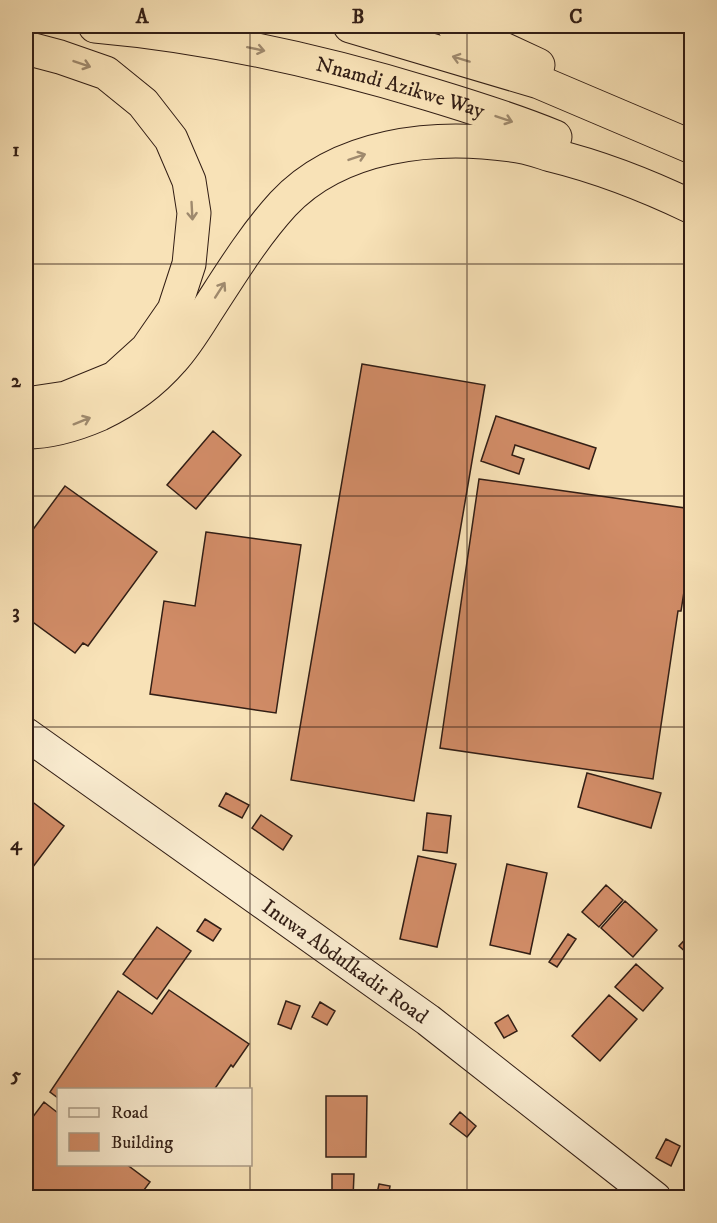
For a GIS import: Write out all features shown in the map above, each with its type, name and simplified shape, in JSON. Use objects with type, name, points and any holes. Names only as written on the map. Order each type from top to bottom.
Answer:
[{"type":"highway","name":"Nnamdi Azikwe Way","points":[[94,26],[132,29],[236,45],[323,64],[386,81],[546,134],[622,164],[692,198]]},
{"type":"highway","points":[[350,26],[539,82],[692,146]]},
{"type":"highway","points":[[454,26],[606,98],[692,146]]},
{"type":"highway","points":[[26,48],[106,73],[143,103],[171,139],[189,181],[194,213],[189,264],[174,310],[147,349],[115,378],[66,398],[26,404]]},
{"type":"highway","points":[[26,432],[77,424],[113,407],[143,388],[173,360],[246,249],[283,203],[311,179],[348,160],[382,149],[421,143],[464,140],[513,145],[568,159],[639,182],[692,207]]},
{"type":"street","name":"Inuwa Abdulkadir Road","points":[[26,734],[428,1020],[655,1197]]},
{"type":"building","points":[[362,364],[485,385],[414,801],[291,780]]},
{"type":"building","points":[[496,416],[596,448],[589,469],[515,445],[512,455],[524,459],[519,474],[481,461]]},
{"type":"building","points":[[213,431],[241,455],[196,509],[167,485]]},
{"type":"building","points":[[479,479],[692,509],[692,540],[681,611],[678,611],[653,779],[440,748]]},
{"type":"building","points":[[65,486],[157,552],[88,646],[83,643],[75,653],[26,617],[26,539]]},
{"type":"building","points":[[206,532],[301,545],[276,713],[150,694],[164,601],[195,606]]},
{"type":"building","points":[[587,773],[661,793],[651,828],[578,807]]},
{"type":"building","points":[[226,793],[249,805],[242,818],[219,806]]},
{"type":"building","points":[[26,797],[64,826],[26,876]]},
{"type":"building","points":[[427,813],[451,816],[447,853],[423,850]]},
{"type":"building","points":[[261,815],[292,836],[283,850],[252,828]]},
{"type":"building","points":[[418,856],[456,864],[437,947],[400,939]]},
{"type":"building","points":[[507,864],[547,873],[530,954],[490,945]]},
{"type":"building","points":[[606,885],[623,900],[599,927],[582,912]]},
{"type":"building","points":[[625,901],[657,930],[633,957],[601,928]]},
{"type":"building","points":[[205,919],[221,929],[213,941],[197,931]]},
{"type":"building","points":[[157,927],[191,951],[157,999],[123,974]]},
{"type":"building","points":[[692,932],[692,956],[691,957],[679,946]]},
{"type":"building","points":[[568,934],[576,939],[557,967],[549,962]]},
{"type":"building","points":[[636,964],[663,988],[643,1011],[615,987]]},
{"type":"building","points":[[169,990],[249,1044],[215,1088],[57,1088],[57,1097],[50,1092],[118,991],[152,1014]]},
{"type":"building","points":[[609,995],[637,1019],[600,1061],[572,1036]]},
{"type":"building","points":[[286,1001],[300,1006],[291,1029],[278,1024]]},
{"type":"building","points":[[320,1002],[335,1011],[327,1025],[312,1017]]},
{"type":"building","points":[[508,1015],[517,1031],[504,1038],[495,1023]]},
{"type":"building","points":[[326,1096],[367,1096],[366,1157],[326,1157]]},
{"type":"building","points":[[44,1102],[57,1112],[57,1166],[129,1166],[150,1182],[138,1198],[26,1198],[26,1126]]},
{"type":"building","points":[[460,1112],[476,1126],[467,1137],[450,1124]]},
{"type":"building","points":[[666,1139],[680,1146],[671,1166],[656,1158]]},
{"type":"building","points":[[332,1174],[354,1174],[353,1198],[332,1198]]},
{"type":"building","points":[[379,1184],[390,1186],[388,1198],[376,1198]]}]
